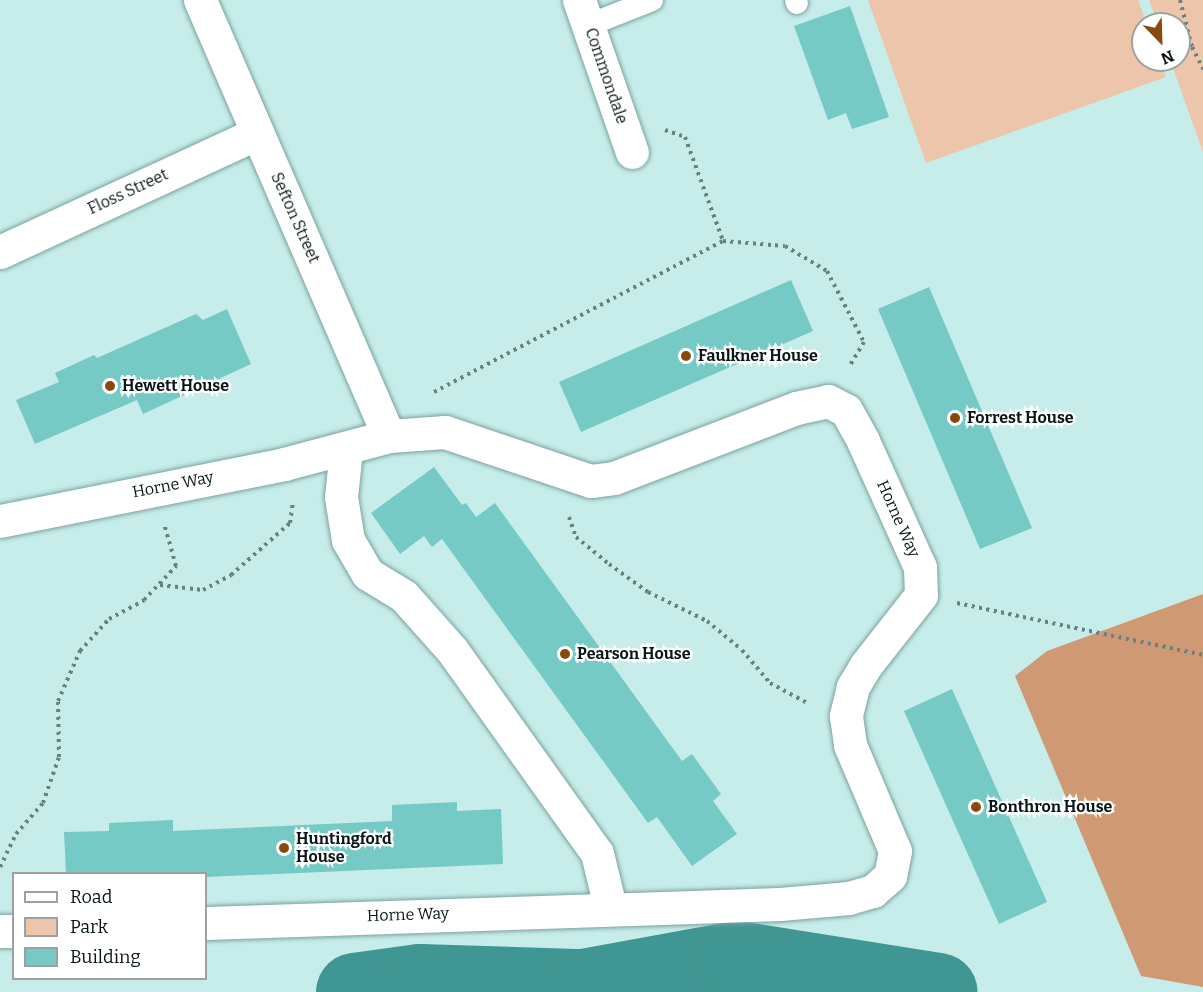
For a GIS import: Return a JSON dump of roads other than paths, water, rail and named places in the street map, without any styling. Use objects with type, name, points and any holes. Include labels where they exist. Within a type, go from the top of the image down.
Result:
[{"type":"street","name":"Sefton Street","points":[[200,0],[386,427]]},
{"type":"street","name":"Commondale","points":[[584,12],[632,152]]},
{"type":"street","name":"Floss Street","points":[[0,252],[257,133]]},
{"type":"street","name":"Horne Way","points":[[0,521],[284,464],[346,449],[386,427],[445,432],[591,481],[614,478],[796,408],[828,400],[846,410],[863,441],[920,567],[921,595],[866,664],[853,687],[846,716],[849,745],[895,850],[890,876],[873,891],[849,898],[780,903],[610,907],[207,923]]},
{"type":"street","points":[[346,449],[341,496],[348,540],[368,574],[404,596],[474,679],[597,853],[610,907]]},
{"type":"lane","points":[[584,12],[652,0]]},
{"type":"waterway","points":[[355,992],[420,983],[583,988],[737,960],[938,992]]},
{"type":"place","name":"Faulkner House","points":[[686,356]]},
{"type":"place","name":"Hewett House","points":[[110,386]]},
{"type":"place","name":"Forrest House","points":[[955,418]]},
{"type":"place","name":"Pearson House","points":[[565,654]]},
{"type":"place","name":"Bonthron House","points":[[976,807]]},
{"type":"place","name":"Huntingford House","points":[[284,848]]}]
